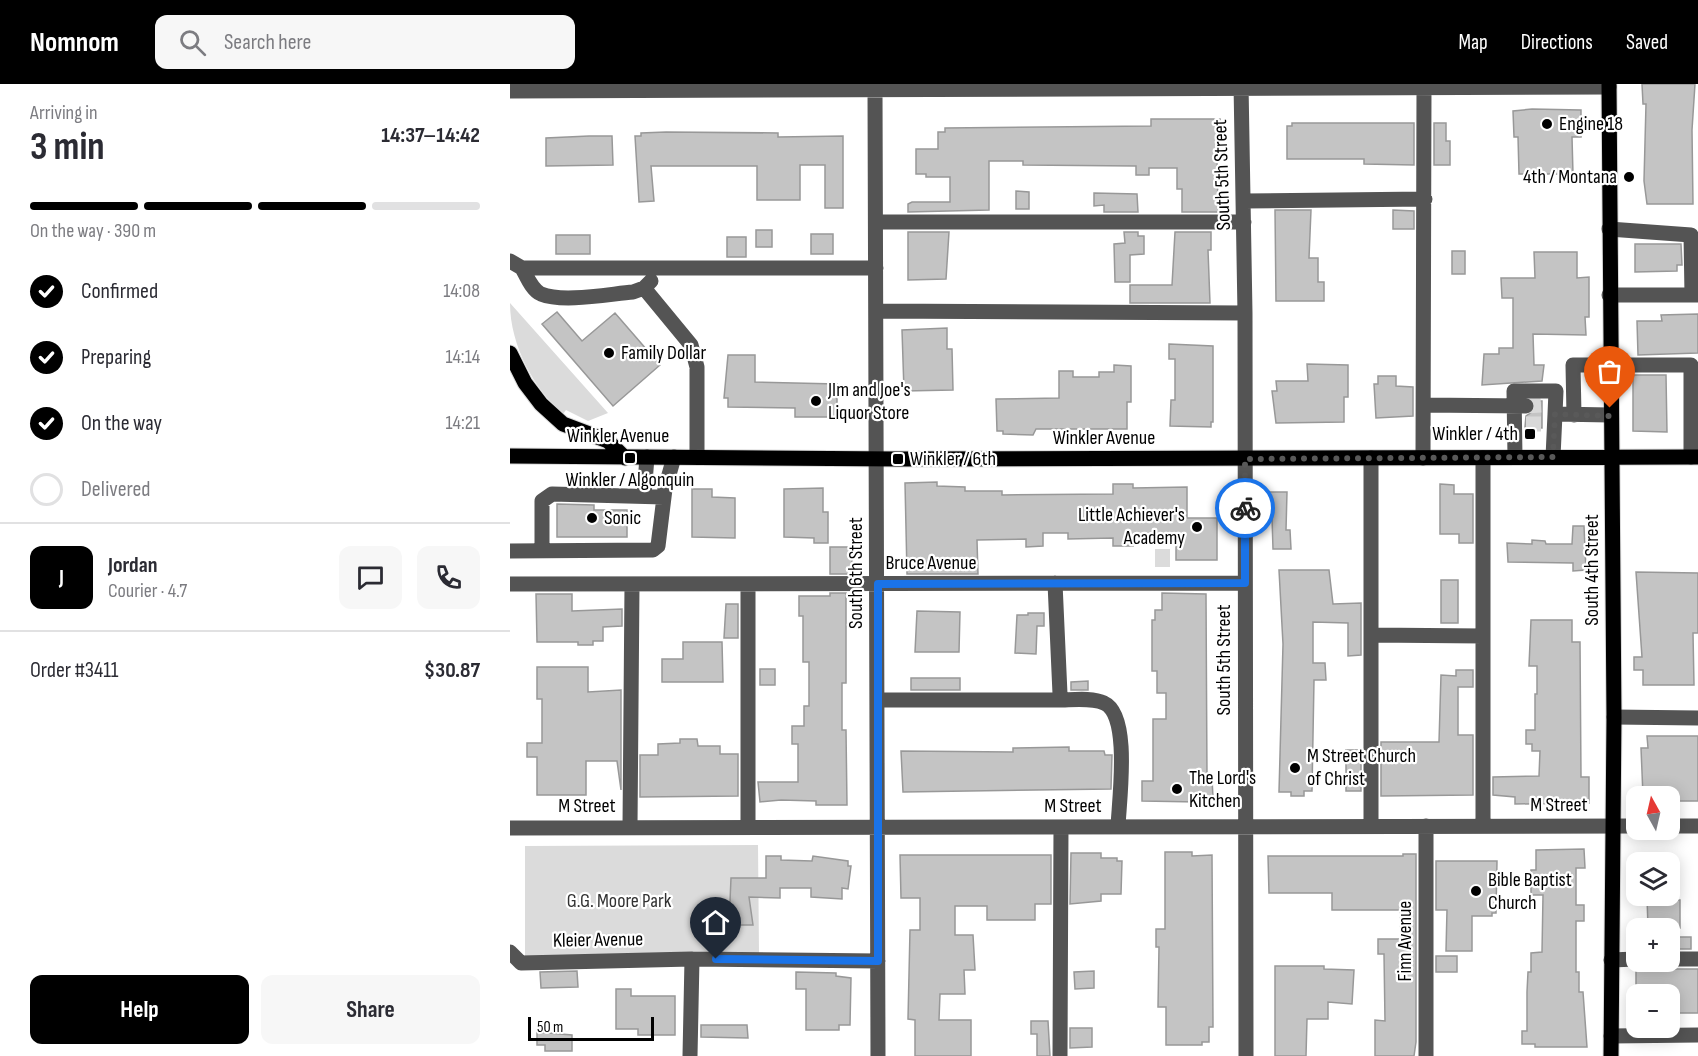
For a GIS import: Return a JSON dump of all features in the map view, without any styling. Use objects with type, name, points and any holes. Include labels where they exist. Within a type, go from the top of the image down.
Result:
[{"type":"main road","name":"South 4th Street","points":[[1609,85],[1609,365],[1614,717],[1611,1056]]},
{"type":"main road","points":[[510,353],[525,383],[548,411],[563,424],[608,441],[625,458]]},
{"type":"main road","name":"Winkler Avenue","points":[[510,456],[877,459],[1695,457]]},
{"type":"street","points":[[510,91],[1241,86],[1424,88],[1609,85]]},
{"type":"street","name":"South 5th Street","points":[[1241,86],[1245,313],[1246,1056]]},
{"type":"street","points":[[1423,458],[1424,88]]},
{"type":"street","name":"South 6th Street","points":[[875,90],[878,1056]]},
{"type":"street","points":[[1244,201],[1425,199]]},
{"type":"street","points":[[876,222],[1244,222]]},
{"type":"street","points":[[1609,229],[1691,235],[1695,295],[1609,295]]},
{"type":"street","points":[[516,264],[655,268],[876,268]]},
{"type":"street","points":[[516,264],[540,294],[557,297],[633,292],[644,288],[650,282],[655,268]]},
{"type":"street","points":[[644,288],[691,345],[697,367],[697,457]]},
{"type":"street","points":[[876,311],[1245,313]]},
{"type":"street","points":[[1574,415],[1573,365],[1691,365],[1695,457]]},
{"type":"street","points":[[1515,457],[1520,406],[1514,391],[1556,391],[1549,415],[1553,457]]},
{"type":"street","points":[[1424,405],[1520,406]]},
{"type":"street","points":[[1549,415],[1610,416]]},
{"type":"street","points":[[644,496],[647,457]]},
{"type":"street","points":[[510,551],[653,550],[658,546],[664,497],[674,457]]},
{"type":"street","points":[[1371,458],[1371,826]]},
{"type":"street","points":[[1483,458],[1483,826]]},
{"type":"street","points":[[542,551],[542,501],[545,496],[552,494],[664,497]]},
{"type":"street","points":[[1055,583],[1060,694],[1058,700]]},
{"type":"street","name":"Bruce Avenue","points":[[510,584],[1245,583]]},
{"type":"street","points":[[630,827],[632,585]]},
{"type":"street","points":[[748,585],[748,827]]},
{"type":"street","points":[[1371,635],[1483,636]]},
{"type":"street","points":[[877,700],[1058,700],[1106,703],[1115,712],[1120,725],[1118,826]]},
{"type":"street","points":[[1614,717],[1698,718]]},
{"type":"street","name":"Finn Avenue","points":[[1426,826],[1426,1056]]},
{"type":"street","name":"M Street","points":[[510,828],[1626,826]]},
{"type":"street","points":[[1680,826],[1698,826]]},
{"type":"street","points":[[1060,1056],[1061,827]]},
{"type":"street","name":"Kleier Avenue","points":[[510,952],[521,963],[692,959],[878,961]]},
{"type":"street","points":[[1680,959],[1698,958]]},
{"type":"street","points":[[690,1056],[692,959]]},
{"type":"street","points":[[1611,960],[1626,960]]},
{"type":"street","points":[[1611,1036],[1698,1035]]},
{"type":"green space","points":[[510,303],[608,413],[588,421],[566,410],[563,414],[543,393],[519,351],[511,319]]},
{"type":"green space","points":[[1155,549],[1170,549],[1170,567],[1155,567]]},
{"type":"green space","name":"G.G. Moore Park","points":[[758,845],[759,953],[525,958],[525,846]]},
{"type":"building","points":[[1642,84],[1695,84],[1692,130],[1693,204],[1647,204],[1644,181],[1646,104],[1643,104]]},
{"type":"building","points":[[1581,110],[1581,137],[1572,137],[1573,174],[1519,174],[1518,137],[1514,137],[1513,111]]},
{"type":"building","points":[[1151,119],[1220,119],[1220,148],[1217,154],[1218,212],[1182,212],[1182,189],[1177,189],[1177,168],[1149,168],[1149,175],[1136,175],[1136,166],[1023,165],[1023,161],[989,161],[989,210],[908,212],[908,204],[912,202],[950,202],[950,177],[926,177],[926,174],[916,174],[916,149],[938,149],[938,132],[945,132],[945,128],[1151,126]]},
{"type":"building","points":[[1292,123],[1414,123],[1414,165],[1364,164],[1364,159],[1287,159],[1287,126],[1292,126]]},
{"type":"building","points":[[1434,123],[1446,123],[1446,141],[1450,141],[1450,165],[1434,165]]},
{"type":"building","points":[[641,133],[778,133],[778,137],[843,136],[843,208],[825,208],[825,165],[800,165],[800,200],[757,200],[757,166],[651,166],[654,201],[639,202],[635,136],[641,136]]},
{"type":"building","points":[[612,136],[613,165],[546,166],[546,138]]},
{"type":"building","points":[[1016,191],[1029,192],[1029,209],[1016,209]]},
{"type":"building","points":[[1094,193],[1137,194],[1138,212],[1104,212],[1104,205],[1094,206]]},
{"type":"building","points":[[1275,210],[1311,210],[1309,258],[1318,258],[1318,282],[1324,282],[1324,301],[1276,301]]},
{"type":"building","points":[[1393,210],[1414,211],[1414,229],[1393,229]]},
{"type":"building","points":[[756,230],[772,230],[772,247],[756,247]]},
{"type":"building","points":[[908,232],[949,232],[946,279],[908,280]]},
{"type":"building","points":[[1124,232],[1138,232],[1138,236],[1144,236],[1144,254],[1130,255],[1130,282],[1115,282],[1114,244],[1125,243]]},
{"type":"building","points":[[1175,232],[1211,232],[1211,250],[1208,250],[1210,303],[1130,303],[1130,285],[1172,285]]},
{"type":"building","points":[[811,234],[833,234],[833,254],[811,254]]},
{"type":"building","points":[[556,235],[590,235],[590,254],[556,254]]},
{"type":"building","points":[[727,237],[746,237],[746,257],[727,257]]},
{"type":"building","points":[[1635,244],[1681,244],[1682,265],[1677,265],[1677,271],[1635,272]]},
{"type":"building","points":[[1452,251],[1465,251],[1465,274],[1452,274]]},
{"type":"building","points":[[1534,252],[1577,252],[1577,278],[1589,277],[1589,317],[1585,317],[1586,335],[1533,334],[1534,365],[1544,365],[1542,381],[1482,385],[1484,354],[1499,354],[1499,348],[1513,348],[1513,298],[1502,298],[1501,278],[1535,278]]},
{"type":"building","name":"Family Dollar","points":[[557,312],[582,341],[615,313],[660,365],[613,406],[542,324]]},
{"type":"building","points":[[1698,314],[1698,353],[1638,355],[1637,321],[1662,321],[1661,315]]},
{"type":"building","points":[[947,328],[947,349],[952,349],[953,390],[904,391],[902,330]]},
{"type":"building","points":[[1169,344],[1213,346],[1213,422],[1211,422],[1211,427],[1170,426],[1171,400],[1175,400],[1175,359],[1169,359]]},
{"type":"building","points":[[728,355],[755,355],[755,382],[837,384],[837,417],[795,417],[795,408],[728,407],[728,398],[724,398]]},
{"type":"building","points":[[1307,364],[1348,365],[1348,397],[1344,397],[1344,422],[1276,423],[1272,391],[1277,391],[1276,381],[1308,381]]},
{"type":"building","points":[[1114,365],[1131,366],[1131,402],[1127,402],[1127,429],[1036,429],[1033,435],[1003,434],[1003,431],[997,431],[996,399],[1059,398],[1059,371],[1073,371],[1073,377],[1099,377],[1099,372],[1114,372]]},
{"type":"building","points":[[1633,375],[1666,375],[1667,432],[1633,431]]},
{"type":"building","points":[[1378,376],[1396,376],[1396,386],[1413,387],[1413,416],[1376,418],[1374,384],[1378,384]]},
{"type":"building","points":[[1534,401],[1542,401],[1542,428],[1525,427],[1526,416],[1535,410]]},
{"type":"building","points":[[937,482],[937,486],[965,487],[965,491],[1002,491],[1002,495],[1113,494],[1113,484],[1133,484],[1133,488],[1187,487],[1187,518],[1217,518],[1217,560],[1176,560],[1176,536],[1133,536],[1133,546],[1113,546],[1113,538],[1068,539],[1068,533],[1043,533],[1043,546],[1026,547],[1026,539],[977,540],[978,574],[907,574],[905,483]]},
{"type":"building","points":[[1440,484],[1454,485],[1454,494],[1473,494],[1473,543],[1459,543],[1459,534],[1440,534]]},
{"type":"building","points":[[823,488],[823,512],[828,512],[828,543],[814,543],[814,538],[784,537],[784,489]]},
{"type":"building","points":[[692,489],[712,489],[712,497],[735,498],[735,538],[692,537]]},
{"type":"building","points":[[1269,492],[1287,492],[1286,530],[1290,530],[1291,549],[1273,549],[1272,518],[1269,518]]},
{"type":"building","name":"Sonic","points":[[557,504],[594,505],[594,510],[627,510],[627,537],[557,537]]},
{"type":"building","points":[[1573,526],[1584,526],[1586,570],[1573,571],[1573,563],[1508,562],[1507,543],[1532,544],[1532,540],[1545,541],[1546,544],[1572,544]]},
{"type":"building","points":[[830,547],[849,547],[849,551],[852,551],[852,574],[830,574]]},
{"type":"building","points":[[1279,570],[1329,570],[1333,604],[1361,603],[1361,655],[1348,656],[1348,623],[1313,622],[1313,663],[1325,663],[1326,680],[1314,680],[1312,791],[1304,791],[1304,796],[1291,796],[1291,792],[1279,792],[1283,644]]},
{"type":"building","points":[[1636,572],[1698,573],[1698,633],[1693,633],[1694,685],[1643,685],[1643,670],[1634,670],[1634,657],[1642,657]]},
{"type":"building","points":[[1441,580],[1458,580],[1458,623],[1441,623]]},
{"type":"building","points":[[830,593],[846,593],[846,683],[842,683],[842,730],[846,730],[847,805],[816,805],[816,801],[760,802],[758,782],[798,782],[798,744],[792,744],[792,726],[804,726],[804,706],[809,706],[809,662],[803,662],[803,616],[799,616],[799,596],[830,596]]},
{"type":"building","points":[[1162,593],[1206,594],[1207,779],[1212,779],[1213,797],[1198,797],[1198,802],[1142,801],[1142,781],[1153,781],[1153,719],[1166,719],[1166,693],[1157,693],[1157,671],[1152,671],[1152,620],[1155,620],[1155,610],[1162,610]]},
{"type":"building","points":[[536,594],[572,594],[572,611],[622,609],[622,626],[603,627],[603,641],[593,641],[593,645],[578,645],[578,642],[537,642]]},
{"type":"building","points":[[726,604],[738,604],[738,638],[724,638]]},
{"type":"building","points":[[917,611],[960,612],[959,652],[915,652]]},
{"type":"building","points":[[1028,613],[1044,613],[1044,626],[1037,626],[1036,654],[1015,653],[1017,615],[1028,615]]},
{"type":"building","points":[[1531,620],[1572,620],[1572,642],[1580,642],[1581,777],[1589,777],[1589,803],[1515,804],[1515,797],[1493,795],[1493,777],[1539,776],[1540,751],[1532,751],[1532,744],[1526,744],[1526,730],[1535,730],[1535,694],[1537,694],[1537,666],[1529,666]]},
{"type":"building","points":[[683,642],[722,642],[723,682],[662,682],[662,659],[683,659]]},
{"type":"building","points":[[537,667],[588,667],[588,692],[621,690],[621,790],[617,761],[586,761],[586,795],[537,795],[537,757],[527,757],[527,743],[542,743],[542,699],[537,699]]},
{"type":"building","points":[[760,669],[775,669],[775,685],[760,685]]},
{"type":"building","points":[[1456,670],[1473,670],[1473,687],[1458,687],[1458,735],[1473,735],[1473,795],[1381,796],[1381,742],[1439,742],[1441,675],[1456,676]]},
{"type":"building","points":[[911,678],[960,678],[960,690],[911,690]]},
{"type":"building","points":[[1088,681],[1088,690],[1071,690],[1071,682]]},
{"type":"building","points":[[1647,736],[1698,736],[1698,801],[1680,801],[1680,786],[1643,786],[1641,748],[1648,748]]},
{"type":"building","points":[[680,739],[697,739],[698,746],[720,746],[720,754],[738,754],[738,796],[640,797],[640,755],[658,755],[658,744],[680,743]]},
{"type":"building","points":[[1069,747],[1069,751],[1104,751],[1105,755],[1112,755],[1111,789],[903,792],[901,751],[1013,752],[1013,748]]},
{"type":"building","points":[[1346,750],[1361,750],[1361,791],[1346,791]]},
{"type":"building","points":[[1584,849],[1585,868],[1576,868],[1576,905],[1584,905],[1584,921],[1576,921],[1576,972],[1579,972],[1579,992],[1583,992],[1587,1047],[1535,1047],[1535,1044],[1522,1044],[1522,1031],[1527,1031],[1528,972],[1531,972],[1531,953],[1542,952],[1543,895],[1531,895],[1531,870],[1536,870],[1536,850]]},
{"type":"building","points":[[1165,852],[1192,852],[1192,856],[1212,855],[1213,1027],[1209,1027],[1209,1042],[1202,1042],[1202,1045],[1166,1045],[1166,1007],[1158,1007],[1159,947],[1156,947],[1156,929],[1165,929]]},
{"type":"building","points":[[1071,853],[1101,853],[1101,858],[1117,858],[1117,861],[1122,861],[1121,894],[1101,894],[1101,901],[1070,904]]},
{"type":"building","points":[[1403,854],[1416,854],[1416,1042],[1414,1056],[1375,1056],[1375,1020],[1385,1021],[1384,954],[1378,954],[1378,939],[1401,939],[1400,910],[1332,910],[1332,893],[1269,893],[1268,856],[1403,856]]},
{"type":"building","points":[[900,855],[1051,855],[1051,904],[1035,904],[1035,920],[987,920],[987,906],[955,906],[955,935],[973,935],[975,970],[964,970],[965,994],[940,994],[939,1020],[971,1020],[971,1056],[915,1056],[915,1020],[908,1019],[910,930],[920,930],[920,898],[901,898]]},
{"type":"building","points":[[766,856],[781,856],[781,860],[812,861],[813,856],[848,861],[848,866],[851,866],[848,889],[842,888],[842,899],[811,897],[811,888],[780,888],[780,898],[749,897],[753,925],[729,925],[731,878],[766,878]]},
{"type":"building","points":[[1436,861],[1497,861],[1496,913],[1492,913],[1492,916],[1472,916],[1472,951],[1446,951],[1447,910],[1436,910]]},
{"type":"building","points":[[1647,906],[1680,906],[1680,918],[1648,918]]},
{"type":"building","points":[[1680,937],[1691,937],[1691,949],[1680,949]]},
{"type":"building","points":[[1436,956],[1457,956],[1457,972],[1436,972]]},
{"type":"building","points":[[1275,966],[1324,966],[1324,969],[1354,970],[1352,1004],[1328,1002],[1328,1019],[1307,1019],[1306,1056],[1275,1056]]},
{"type":"building","points":[[1680,969],[1698,969],[1698,1013],[1680,1013],[1680,984],[1636,984],[1636,972],[1680,972]]},
{"type":"building","points":[[577,971],[578,987],[541,988],[540,972]]},
{"type":"building","points":[[1094,971],[1094,988],[1075,989],[1074,972]]},
{"type":"building","points":[[796,972],[836,973],[836,976],[851,978],[850,1025],[839,1025],[839,1030],[806,1030],[806,989],[796,989]]},
{"type":"building","points":[[616,989],[631,989],[631,996],[675,996],[675,1035],[638,1035],[638,1029],[616,1029]]},
{"type":"building","points":[[1031,1021],[1048,1021],[1050,1056],[1037,1056],[1037,1034],[1031,1034]]},
{"type":"building","points":[[701,1025],[747,1025],[748,1038],[701,1037]]},
{"type":"building","points":[[1070,1028],[1092,1028],[1092,1047],[1070,1048]]},
{"type":"building","points":[[537,1032],[572,1035],[572,1051],[545,1051],[545,1045],[537,1045]]},
{"type":"tunnel","points":[[1526,406],[1542,405]]},
{"type":"tunnel","points":[[1526,424],[1542,424]]},
{"type":"way so far","points":[[1245,508],[1245,459],[1553,457],[1555,414],[1610,416],[1610,408]]},
{"type":"place","name":"Engine 18","points":[[1547,124]]},
{"type":"place","name":"4th / Montana","points":[[1629,177]]},
{"type":"place","name":"Family Dollar","points":[[609,353]]},
{"type":"place","name":"JIm and Joe's Liquor Store","points":[[816,401]]},
{"type":"place","name":"Winkler / 4th","points":[[1530,434]]},
{"type":"place","name":"Winkler / Algonquin","points":[[630,458]]},
{"type":"place","name":"Winkler / 6th","points":[[898,459]]},
{"type":"place","name":"Sonic","points":[[592,518]]},
{"type":"place","name":"Little Achiever's Academy","points":[[1197,527]]},
{"type":"place","name":"M Street Church of Christ","points":[[1295,768]]},
{"type":"place","name":"The Lord's Kitchen","points":[[1177,789]]},
{"type":"place","name":"Bible Baptist Church","points":[[1476,891]]},
{"type":"route","points":[[716,959],[878,961],[878,584],[1245,583],[1245,508]]}]
